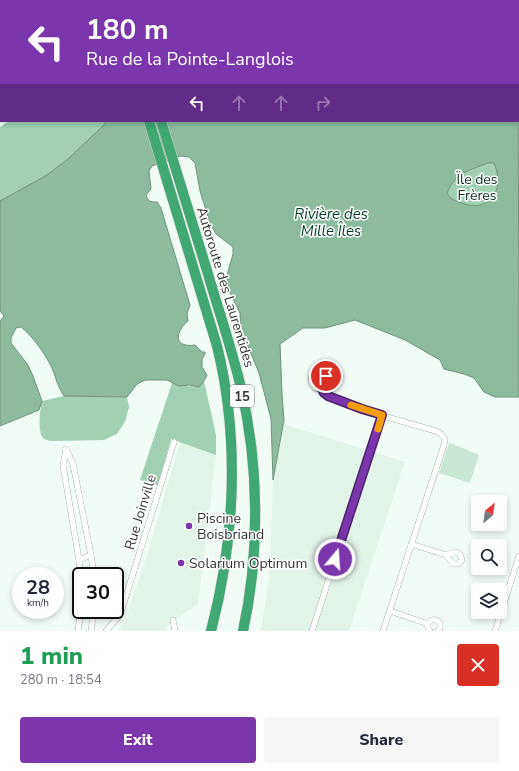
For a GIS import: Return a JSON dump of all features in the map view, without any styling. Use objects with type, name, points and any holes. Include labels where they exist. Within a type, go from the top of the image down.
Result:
[{"type":"highway","name":"Autoroute des Laurentides","points":[[149,122],[217,346],[228,414],[231,467],[229,531],[221,587],[211,631]]},
{"type":"highway","name":"Autoroute des Laurentides","points":[[161,122],[236,368],[247,421],[254,488],[254,526],[252,576],[243,631]]},
{"type":"street","points":[[322,389],[325,394],[332,399],[436,431],[445,439],[383,631]]},
{"type":"street","points":[[312,631],[382,415]]},
{"type":"street","name":"Rue Joinville","points":[[106,631],[119,616],[122,609],[174,442]]},
{"type":"street","points":[[79,567],[63,465],[66,449],[73,464],[93,567]]},
{"type":"street","points":[[411,544],[446,555]]},
{"type":"street","points":[[79,560],[91,555]]},
{"type":"street","points":[[495,631],[519,556]]},
{"type":"street","points":[[390,611],[428,624]]},
{"type":"street","points":[[78,631],[80,619]]},
{"type":"street","points":[[91,631],[93,619]]},
{"type":"street","points":[[430,631],[428,624],[432,619],[438,620],[440,626],[438,631]]},
{"type":"street","points":[[173,620],[175,631]]},
{"type":"shaded area","points":[[284,424],[405,462],[349,631],[261,631],[270,571],[273,480]]},
{"type":"shaded area","points":[[180,442],[216,455],[198,604],[166,627],[166,631],[117,631],[128,617],[130,605],[146,559]]},
{"type":"shaded area","points":[[449,443],[479,455],[470,483],[439,473]]},
{"type":"green space","points":[[8,122],[105,122],[105,124],[68,159],[47,175],[0,201],[0,127]]},
{"type":"green space","name":"Ïle des Frères","points":[[488,163],[494,163],[497,173],[498,182],[496,191],[492,198],[479,205],[470,205],[455,201],[450,197],[447,193],[454,181],[459,176],[469,170]]},
{"type":"green space","points":[[204,381],[216,435],[216,455],[171,439],[158,485],[140,480],[172,383],[199,387]]},
{"type":"green space","points":[[64,396],[127,397],[129,407],[125,422],[117,434],[104,440],[50,441],[44,439],[40,432],[42,401]]},
{"type":"water","name":"Rivière des Mille Îles","points":[[105,122],[518,122],[519,397],[495,397],[484,392],[474,378],[444,369],[440,360],[405,340],[355,320],[325,328],[303,328],[280,344],[284,420],[273,480],[271,419],[259,373],[245,339],[241,340],[238,332],[241,331],[240,313],[227,286],[227,275],[233,254],[233,247],[216,234],[210,223],[200,191],[195,163],[189,157],[181,156],[152,166],[149,171],[151,189],[146,195],[149,200],[157,202],[161,208],[190,305],[187,314],[188,321],[181,330],[178,338],[183,344],[195,345],[202,352],[205,352],[202,359],[202,367],[207,375],[204,381],[199,387],[190,385],[179,386],[167,380],[145,380],[137,384],[127,397],[64,396],[58,385],[52,367],[40,348],[26,331],[21,327],[16,328],[11,338],[11,343],[28,365],[42,401],[39,410],[0,426],[0,321],[4,316],[0,311],[0,201],[47,175],[68,159],[105,124]],"holes":[[[488,163],[494,163],[498,182],[496,191],[492,198],[479,205],[470,205],[459,202],[451,198],[447,193],[454,181],[469,170]]]},
{"type":"slow traffic","points":[[351,405],[382,415],[378,429]]},
{"type":"place","name":"Piscine Boisbriand","points":[[189,526]]},
{"type":"place","name":"Solarium Optimum","points":[[181,563]]},
{"type":"route","points":[[326,376],[328,380],[327,384],[322,389],[324,393],[332,399],[382,415],[335,559]]}]
